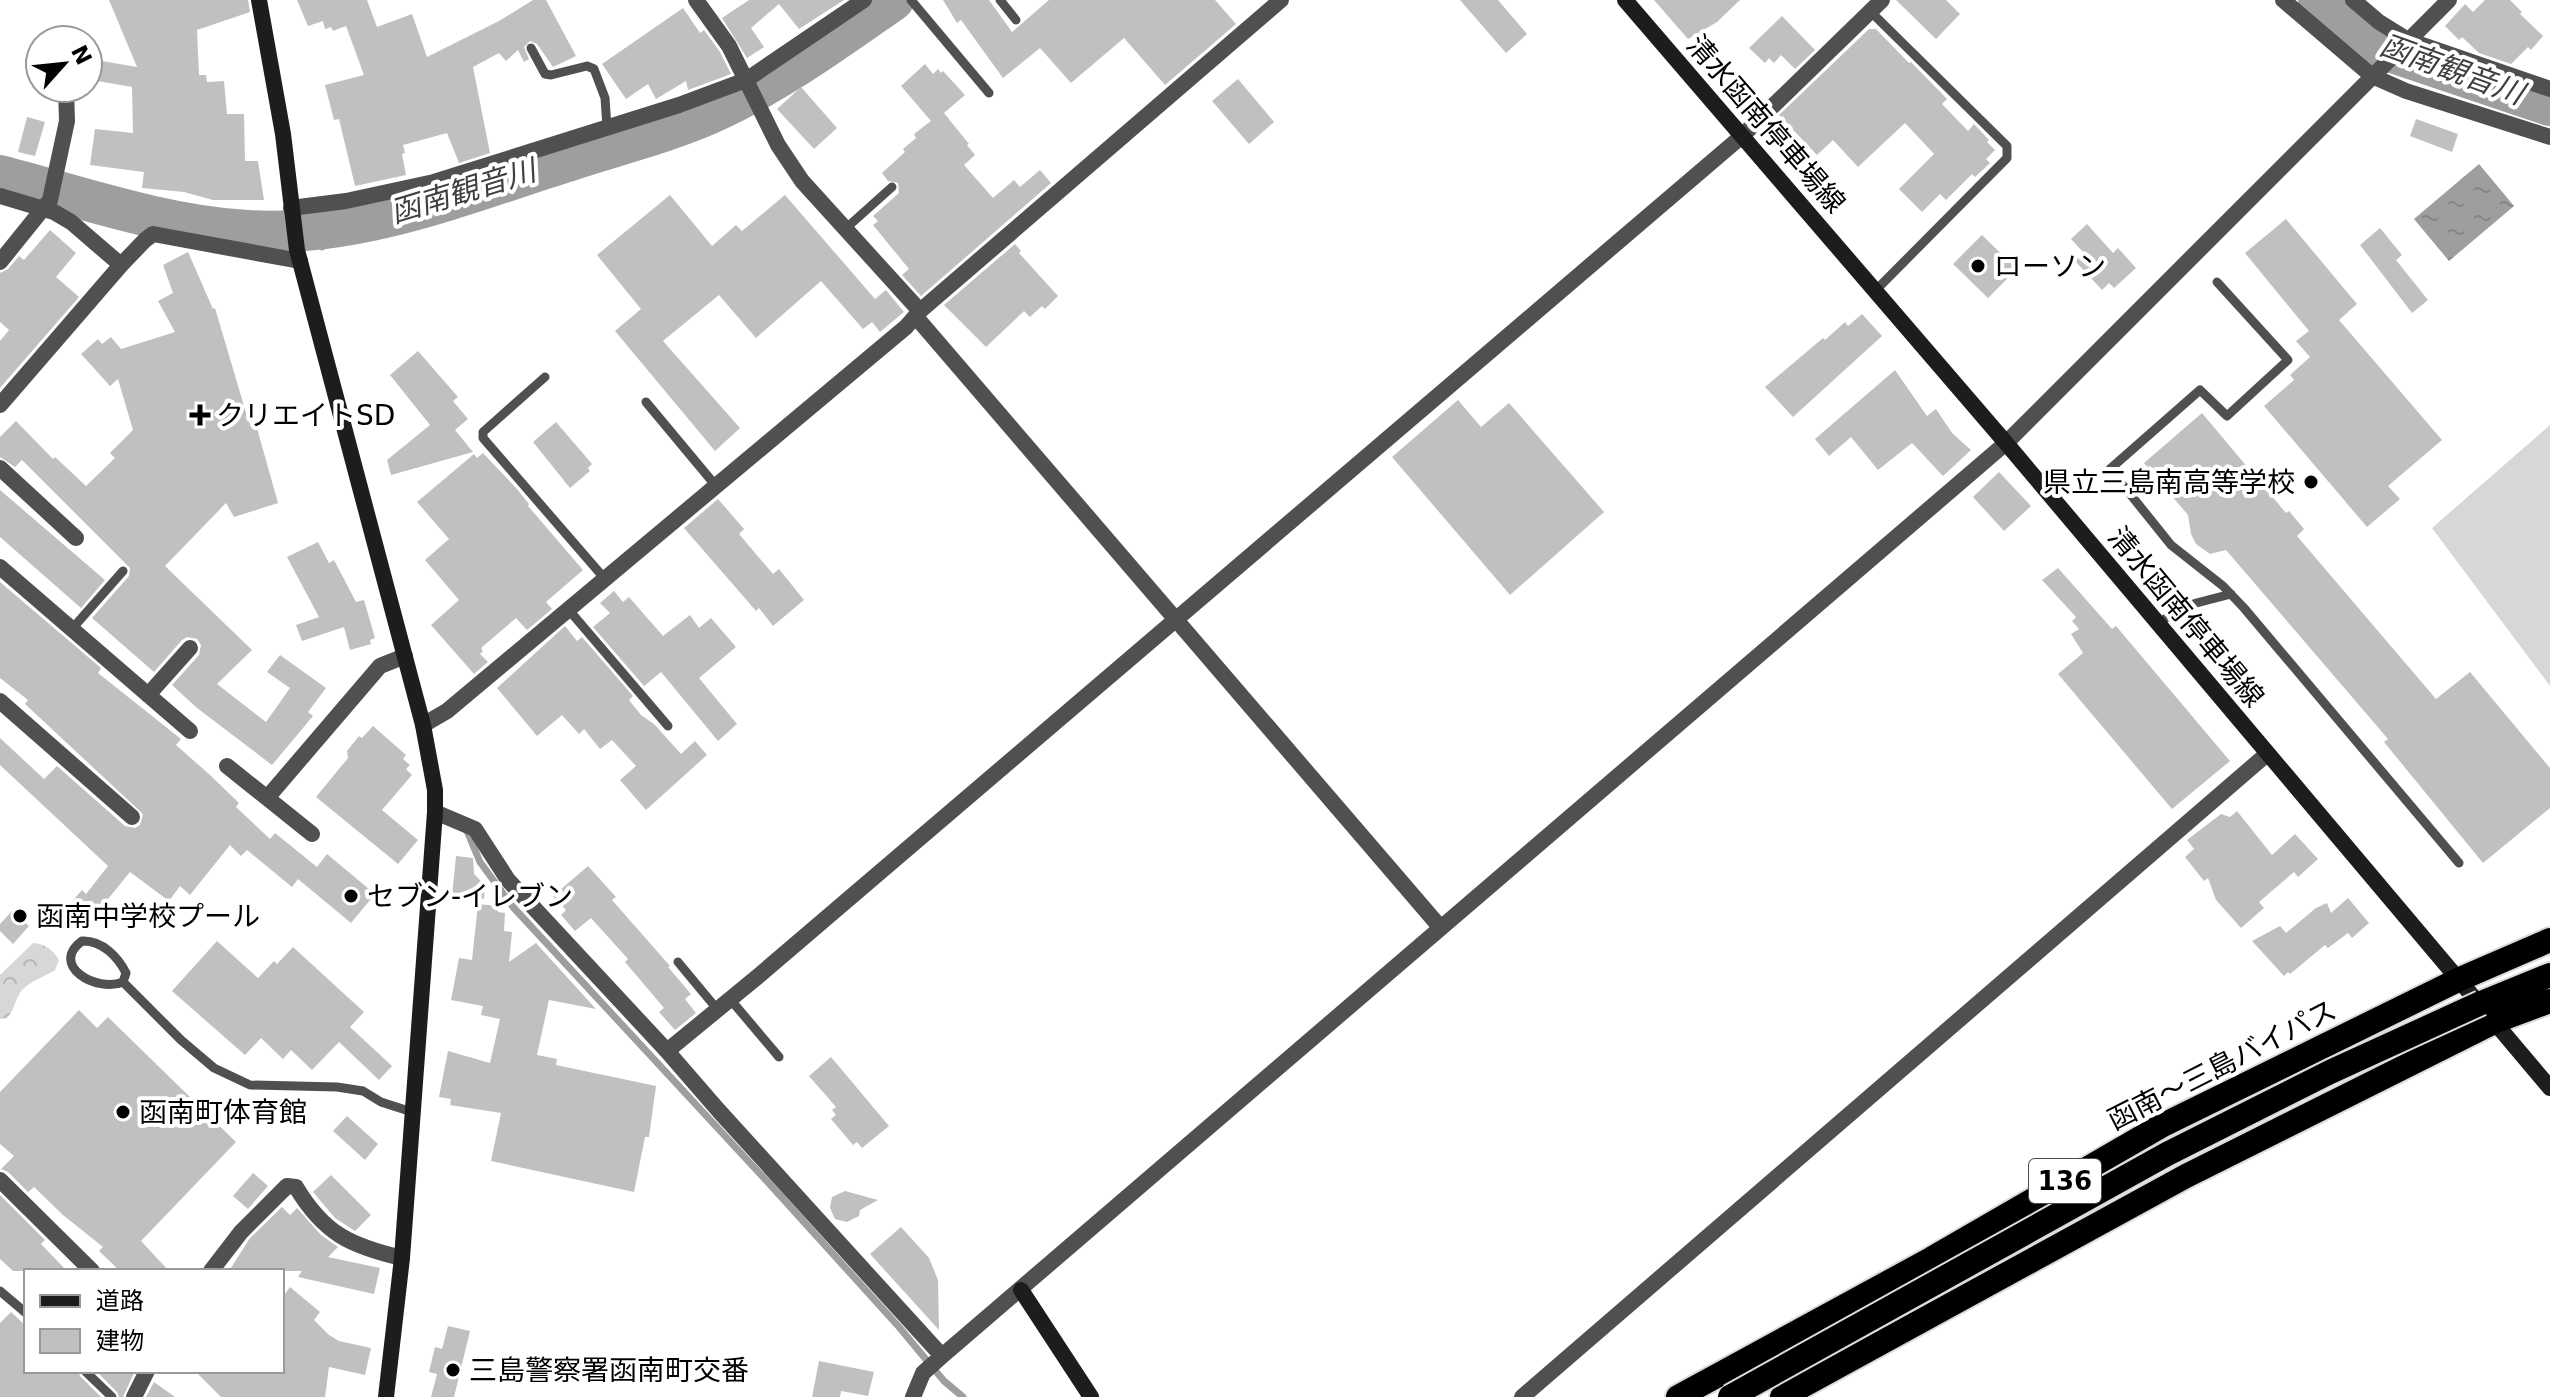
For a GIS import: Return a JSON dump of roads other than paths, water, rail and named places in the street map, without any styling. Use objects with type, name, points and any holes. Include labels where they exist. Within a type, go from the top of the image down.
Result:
[{"type":"highway","name":"函南～三島バイパス","points":[[1678,1397],[1931,1259],[2161,1126],[2460,979],[2550,940]]},
{"type":"highway","points":[[1730,1397],[2167,1154],[2330,1072],[2550,975]]},
{"type":"highway","points":[[2496,1021],[2550,1001]]},
{"type":"highway","name":"136","points":[[1782,1397],[2186,1176],[2496,1021]]},
{"type":"street","points":[[259,0],[283,134],[298,255],[423,725],[435,790],[429,925],[402,1258],[386,1397]]},
{"type":"street","points":[[696,0],[729,46],[778,145],[802,181],[1440,927]]},
{"type":"street","points":[[291,210],[434,182],[746,80],[864,0]]},
{"type":"street","points":[[423,725],[447,711],[716,486],[1281,0]]},
{"type":"street","name":"清水函南停車場線","points":[[1625,0],[2006,443],[2550,1088]]},
{"type":"street","points":[[2283,0],[2372,76],[2406,91],[2550,137]]},
{"type":"street","points":[[2353,0],[2379,22],[2408,40],[2550,89]]},
{"type":"street","points":[[913,1397],[923,1373],[941,1357],[2006,443],[2408,40],[2442,2]]},
{"type":"street","points":[[667,1051],[1742,136],[1877,6]]},
{"type":"street","points":[[0,262],[48,204],[67,121],[66,104]]},
{"type":"street","points":[[0,196],[48,204],[121,265]]},
{"type":"street","points":[[0,405],[121,265],[153,234],[298,255]]},
{"type":"street","points":[[0,468],[76,538]]},
{"type":"street","points":[[0,567],[190,731]]},
{"type":"street","points":[[148,695],[190,648]]},
{"type":"street","points":[[267,798],[380,666],[405,656]]},
{"type":"street","points":[[0,701],[132,817]]},
{"type":"street","points":[[1522,1397],[2267,754]]},
{"type":"street","points":[[227,766],[312,834]]},
{"type":"street","points":[[435,812],[475,829],[508,880],[667,1051],[941,1357]]},
{"type":"street","points":[[0,1180],[90,1269]]},
{"type":"street","points":[[213,1269],[241,1232],[287,1186],[296,1187],[308,1207],[342,1238],[363,1249],[402,1258]]},
{"type":"street","points":[[1021,1290],[1091,1397]]},
{"type":"street","points":[[134,1397],[146,1373]]},
{"type":"lane","points":[[1000,0],[1016,20]]},
{"type":"lane","points":[[911,1],[989,93]]},
{"type":"lane","points":[[1875,291],[2007,158],[2009,151],[1877,6]]},
{"type":"lane","points":[[531,48],[545,74],[587,66],[594,69],[605,98],[607,127]]},
{"type":"lane","points":[[844,230],[892,187]]},
{"type":"lane","points":[[2217,282],[2288,360],[2227,416],[2200,390],[2110,469],[2171,545],[2231,594],[2459,863]]},
{"type":"lane","points":[[545,377],[483,432],[483,438],[605,579]]},
{"type":"lane","points":[[646,402],[716,486]]},
{"type":"lane","points":[[71,630],[123,571]]},
{"type":"lane","points":[[2158,624],[2181,607],[2231,594]]},
{"type":"lane","points":[[568,609],[668,726]]},
{"type":"lane","points":[[91,940],[100,944],[122,965],[126,973],[123,982],[103,985],[83,978],[71,962],[70,953],[82,941],[91,940]]},
{"type":"lane","points":[[678,962],[779,1057]]},
{"type":"lane","points":[[123,982],[214,1068],[250,1085],[337,1087],[363,1091],[381,1102],[412,1112]]},
{"type":"lane","points":[[0,1291],[24,1311]]},
{"type":"lane","points":[[87,1373],[112,1397]]},
{"type":"water","points":[[2479,164],[2514,206],[2449,261],[2414,219]]},
{"type":"waterway","name":"函南観音川","points":[[0,176],[122,210],[216,228],[288,231],[369,221],[448,200],[700,117],[742,98],[787,72],[893,0]]},
{"type":"waterway","name":"函南観音川","points":[[2319,0],[2378,47],[2550,105]]},
{"type":"waterway","points":[[317,229],[322,247]]},
{"type":"waterway","points":[[467,831],[480,862],[513,907],[775,1190],[944,1381],[963,1397]]},
{"type":"place","name":"ローソン","points":[[1978,266]]},
{"type":"place","name":"クリエイトSD","points":[[200,415]]},
{"type":"place","name":"県立三島南高等学校","points":[[2311,482]]},
{"type":"place","name":"セブン-イレブン","points":[[351,896]]},
{"type":"place","name":"函南中学校プール","points":[[20,916]]},
{"type":"place","name":"函南町体育館","points":[[123,1112]]},
{"type":"place","name":"三島警察署函南町交番","points":[[453,1370]]}]
